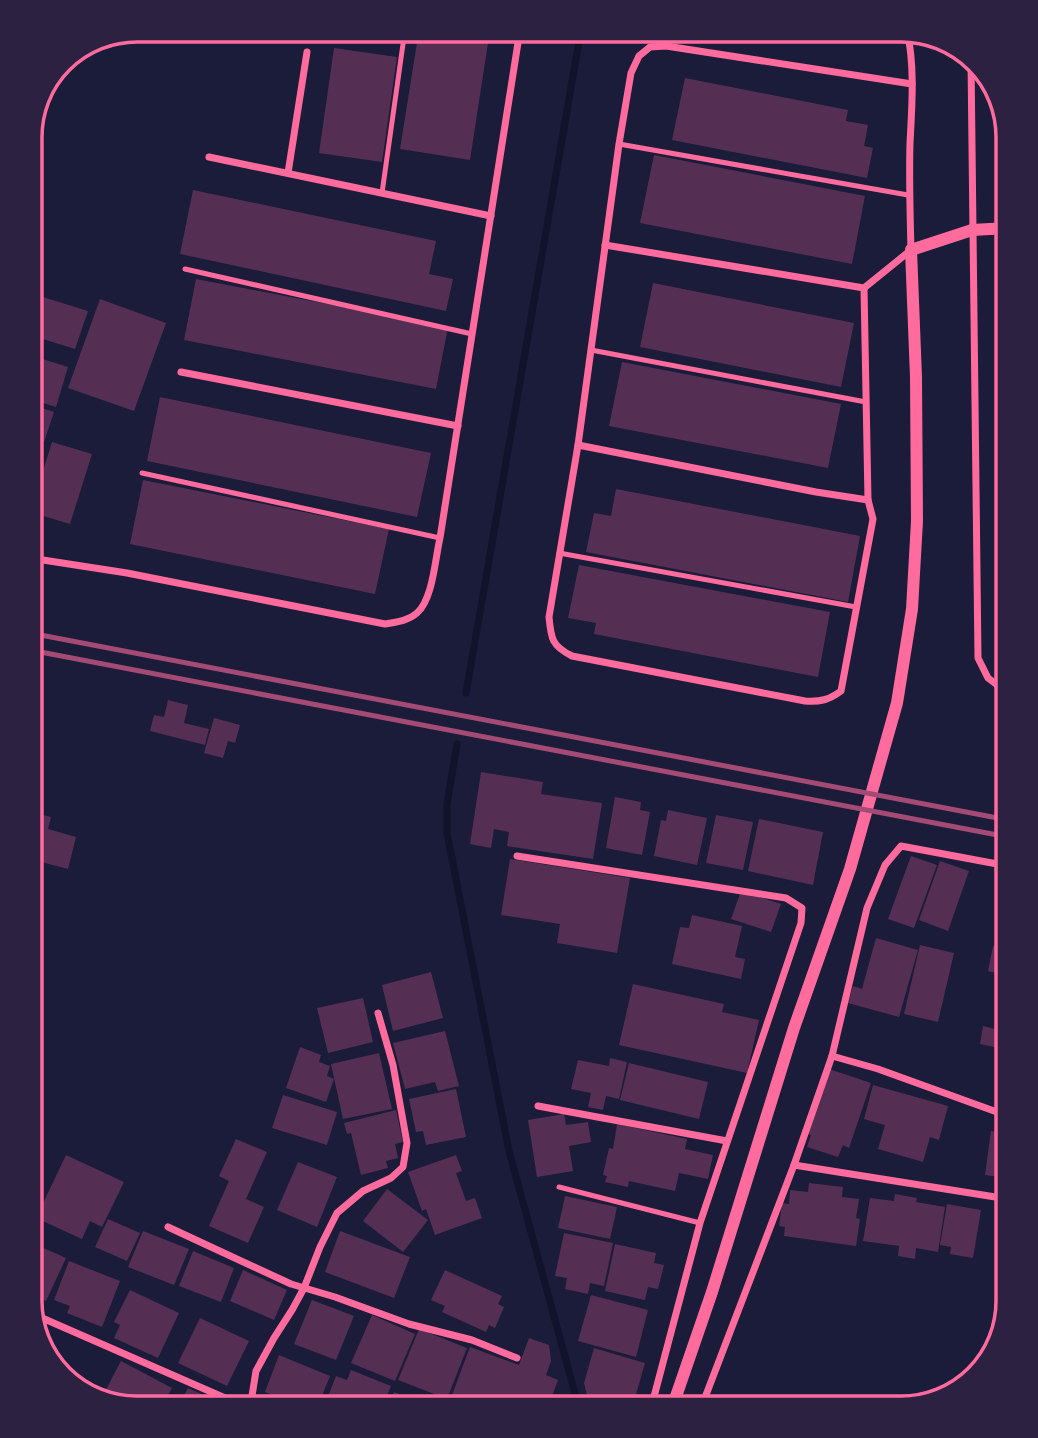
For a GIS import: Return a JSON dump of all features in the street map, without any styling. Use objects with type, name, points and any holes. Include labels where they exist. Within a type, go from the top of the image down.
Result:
[{"type":"street","points":[[42,560],[127,573],[385,624],[405,621],[418,613],[428,599],[440,538],[518,42]]},
{"type":"street","points":[[676,1396],[712,1292],[794,1028],[850,869],[897,703],[912,609],[917,521],[916,377],[908,195],[912,85],[910,43]]},
{"type":"street","points":[[864,288],[868,500],[873,519],[841,691],[831,699],[820,702],[805,701],[572,656],[559,649],[551,638],[549,617],[578,445],[619,144],[631,73],[639,56],[650,47],[666,46],[912,85]]},
{"type":"street","points":[[288,173],[307,52]]},
{"type":"street","points":[[971,73],[978,658],[988,678],[996,684]]},
{"type":"street","points":[[209,157],[491,216]]},
{"type":"street","points":[[605,245],[864,288],[911,250],[972,230],[996,229]]},
{"type":"street","points":[[181,372],[458,426]]},
{"type":"street","points":[[578,445],[868,500]]},
{"type":"street","points":[[707,1396],[832,1056],[866,908],[886,865],[901,846],[996,864]]},
{"type":"street","points":[[517,856],[786,898],[802,908],[802,923],[700,1223],[654,1396]]},
{"type":"street","points":[[251,1396],[256,1371],[304,1288],[337,1213],[363,1191],[391,1178],[403,1167],[407,1143],[393,1065],[378,1013]]},
{"type":"street","points":[[832,1056],[878,1069],[996,1112]]},
{"type":"street","points":[[538,1106],[727,1141]]},
{"type":"street","points":[[794,1165],[996,1197]]},
{"type":"street","points":[[168,1227],[291,1284],[409,1324],[472,1340],[517,1359]]},
{"type":"street","points":[[44,1319],[221,1396]]},
{"type":"lane","points":[[382,193],[403,42]]},
{"type":"lane","points":[[619,144],[908,195]]},
{"type":"lane","points":[[185,269],[472,334]]},
{"type":"lane","points":[[591,350],[866,402]]},
{"type":"lane","points":[[142,473],[440,538]]},
{"type":"lane","points":[[559,552],[856,607]]},
{"type":"lane","points":[[559,1187],[700,1223]]},
{"type":"building","points":[[417,42],[488,42],[470,160],[400,149]]},
{"type":"building","points":[[334,48],[397,57],[382,162],[319,153]]},
{"type":"building","points":[[685,78],[848,110],[846,121],[868,125],[864,146],[873,148],[867,178],[672,140]]},
{"type":"building","points":[[654,155],[865,196],[852,264],[640,223]]},
{"type":"building","points":[[193,190],[436,241],[429,274],[453,279],[446,311],[180,254]]},
{"type":"building","points":[[196,279],[448,327],[436,389],[184,340]]},
{"type":"building","points":[[653,283],[854,323],[841,387],[640,347]]},
{"type":"building","points":[[42,297],[88,311],[75,349],[42,339]]},
{"type":"building","points":[[100,299],[166,323],[134,411],[68,388]]},
{"type":"building","points":[[42,359],[68,367],[56,407],[42,403]]},
{"type":"building","points":[[622,362],[841,404],[828,468],[609,426]]},
{"type":"building","points":[[160,397],[431,453],[417,517],[147,461]]},
{"type":"building","points":[[42,408],[54,412],[42,441]]},
{"type":"building","points":[[52,442],[92,454],[70,524],[42,516],[42,474]]},
{"type":"building","points":[[143,480],[389,529],[375,594],[130,544]]},
{"type":"building","points":[[616,489],[860,536],[848,602],[586,552],[594,513],[611,516]]},
{"type":"building","points":[[579,565],[830,612],[818,677],[594,634],[596,623],[568,618]]},
{"type":"building","points":[[168,700],[188,705],[184,723],[209,729],[205,745],[150,731],[154,715],[164,717]]},
{"type":"building","points":[[214,718],[240,725],[235,743],[228,741],[223,758],[204,753]]},
{"type":"building","points":[[481,772],[543,782],[541,794],[602,803],[593,859],[507,846],[509,832],[494,829],[491,848],[470,844]]},
{"type":"building","points":[[615,797],[641,802],[640,810],[650,812],[642,855],[606,848]]},
{"type":"building","points":[[668,810],[707,818],[697,865],[654,856],[661,820],[666,821]]},
{"type":"building","points":[[42,815],[51,817],[48,829],[76,837],[68,869],[42,862]]},
{"type":"building","points":[[716,815],[753,822],[743,870],[706,863]]},
{"type":"building","points":[[759,819],[823,832],[813,885],[748,871]]},
{"type":"building","points":[[911,856],[937,865],[914,928],[888,919]]},
{"type":"building","points":[[510,859],[630,878],[617,953],[557,943],[560,924],[501,915]]},
{"type":"building","points":[[940,861],[969,871],[948,931],[919,920]]},
{"type":"building","points":[[741,891],[781,904],[771,932],[731,919]]},
{"type":"building","points":[[692,915],[742,926],[735,957],[745,959],[741,979],[672,964],[680,927],[689,928]]},
{"type":"building","points":[[876,938],[918,950],[899,1017],[848,1003],[853,986],[862,989]]},
{"type":"building","points":[[920,945],[954,953],[938,1022],[904,1014]]},
{"type":"building","points":[[993,946],[996,947],[996,973],[988,971]]},
{"type":"building","points":[[431,972],[443,1018],[393,1031],[382,985]]},
{"type":"building","points":[[633,984],[724,1004],[722,1012],[759,1020],[747,1073],[619,1045]]},
{"type":"building","points":[[363,998],[373,1042],[328,1053],[317,1008]]},
{"type":"building","points":[[996,1024],[996,1047],[980,1044],[983,1026],[995,1029]]},
{"type":"building","points":[[445,1031],[459,1086],[438,1091],[435,1082],[405,1089],[393,1043]]},
{"type":"building","points":[[300,1047],[321,1055],[319,1062],[330,1066],[327,1076],[334,1079],[326,1102],[286,1088]]},
{"type":"building","points":[[379,1053],[392,1109],[343,1119],[331,1064]]},
{"type":"building","points":[[610,1058],[627,1062],[619,1099],[606,1096],[603,1110],[588,1107],[591,1093],[571,1089],[578,1060],[609,1066]]},
{"type":"building","points":[[629,1063],[708,1082],[699,1119],[620,1100]]},
{"type":"building","points":[[829,1069],[871,1083],[849,1148],[843,1145],[838,1157],[807,1147],[811,1135],[808,1134]]},
{"type":"building","points":[[873,1085],[948,1106],[939,1140],[930,1137],[923,1162],[878,1149],[885,1125],[864,1119]]},
{"type":"building","points":[[456,1089],[466,1137],[426,1145],[423,1131],[416,1132],[409,1099]]},
{"type":"building","points":[[283,1095],[337,1112],[327,1145],[272,1128]]},
{"type":"building","points":[[396,1110],[403,1142],[395,1144],[398,1158],[386,1161],[388,1168],[361,1175],[351,1133],[347,1134],[344,1123]]},
{"type":"building","points":[[564,1114],[566,1125],[588,1122],[591,1142],[569,1146],[573,1171],[537,1177],[528,1120]]},
{"type":"building","points":[[617,1124],[687,1139],[685,1149],[713,1155],[708,1179],[679,1173],[675,1191],[629,1181],[628,1187],[605,1182],[607,1176],[603,1175],[609,1148],[613,1149]]},
{"type":"building","points":[[991,1131],[996,1132],[996,1176],[985,1175]]},
{"type":"building","points":[[236,1139],[267,1152],[246,1199],[264,1207],[248,1243],[209,1226],[229,1181],[219,1176]]},
{"type":"building","points":[[66,1155],[124,1182],[102,1227],[90,1221],[82,1239],[42,1221],[42,1205]]},
{"type":"building","points":[[456,1155],[462,1171],[456,1173],[466,1201],[475,1198],[482,1218],[435,1235],[426,1209],[422,1211],[408,1172]]},
{"type":"building","points":[[298,1162],[337,1177],[317,1227],[277,1210]]},
{"type":"building","points":[[809,1183],[843,1187],[842,1197],[859,1199],[856,1218],[860,1219],[856,1246],[784,1236],[785,1227],[779,1226],[782,1203],[789,1204],[790,1190],[808,1192]]},
{"type":"building","points":[[387,1189],[428,1220],[403,1252],[363,1221]]},
{"type":"building","points":[[895,1194],[917,1198],[916,1202],[945,1207],[938,1252],[916,1248],[915,1259],[898,1256],[899,1246],[863,1241],[870,1198],[894,1201]]},
{"type":"building","points":[[565,1196],[617,1207],[610,1239],[558,1228]]},
{"type":"building","points":[[947,1204],[981,1210],[973,1258],[950,1254],[951,1247],[940,1245]]},
{"type":"building","points":[[108,1219],[140,1233],[127,1261],[95,1247]]},
{"type":"building","points":[[143,1231],[189,1249],[174,1285],[128,1267]]},
{"type":"building","points":[[340,1231],[410,1257],[394,1298],[325,1272]]},
{"type":"building","points":[[564,1233],[613,1243],[604,1286],[590,1283],[588,1294],[565,1289],[567,1278],[555,1276]]},
{"type":"building","points":[[615,1244],[656,1253],[654,1263],[664,1265],[658,1289],[648,1287],[645,1300],[605,1291]]},
{"type":"building","points":[[42,1247],[66,1258],[46,1301],[42,1299]]},
{"type":"building","points":[[193,1251],[234,1268],[221,1302],[179,1286]]},
{"type":"building","points":[[69,1261],[120,1281],[102,1327],[67,1313],[70,1306],[54,1300]]},
{"type":"building","points":[[243,1270],[287,1290],[274,1320],[230,1301]]},
{"type":"building","points":[[445,1270],[502,1296],[498,1304],[504,1307],[495,1328],[489,1325],[486,1332],[442,1312],[445,1306],[431,1300]]},
{"type":"building","points":[[130,1290],[179,1313],[158,1358],[114,1338],[120,1325],[114,1322]]},
{"type":"building","points":[[591,1295],[648,1310],[636,1357],[578,1341]]},
{"type":"building","points":[[312,1300],[354,1316],[336,1360],[294,1344]]},
{"type":"building","points":[[372,1315],[415,1334],[395,1381],[351,1363]]},
{"type":"building","points":[[200,1318],[249,1341],[227,1386],[178,1363]]},
{"type":"building","points":[[419,1329],[467,1348],[448,1396],[439,1396],[398,1380]]},
{"type":"building","points":[[529,1338],[549,1345],[551,1361],[546,1375],[558,1380],[552,1396],[452,1396],[470,1347],[519,1365]]},
{"type":"building","points":[[594,1348],[645,1363],[635,1396],[587,1396],[584,1383]]},
{"type":"building","points":[[279,1355],[330,1376],[322,1396],[275,1396],[265,1392]]},
{"type":"building","points":[[121,1361],[172,1388],[168,1396],[131,1396],[105,1390]]},
{"type":"building","points":[[351,1370],[391,1386],[387,1396],[328,1396],[336,1376],[347,1380]]},
{"type":"building","points":[[188,1388],[206,1396],[184,1396]]},
{"type":"waterway","points":[[466,693],[579,42]]},
{"type":"waterway","points":[[457,744],[447,804],[447,833],[509,1151],[576,1396]]},
{"type":"railway","points":[[42,635],[996,818]]},
{"type":"railway","points":[[42,652],[996,835]]}]
